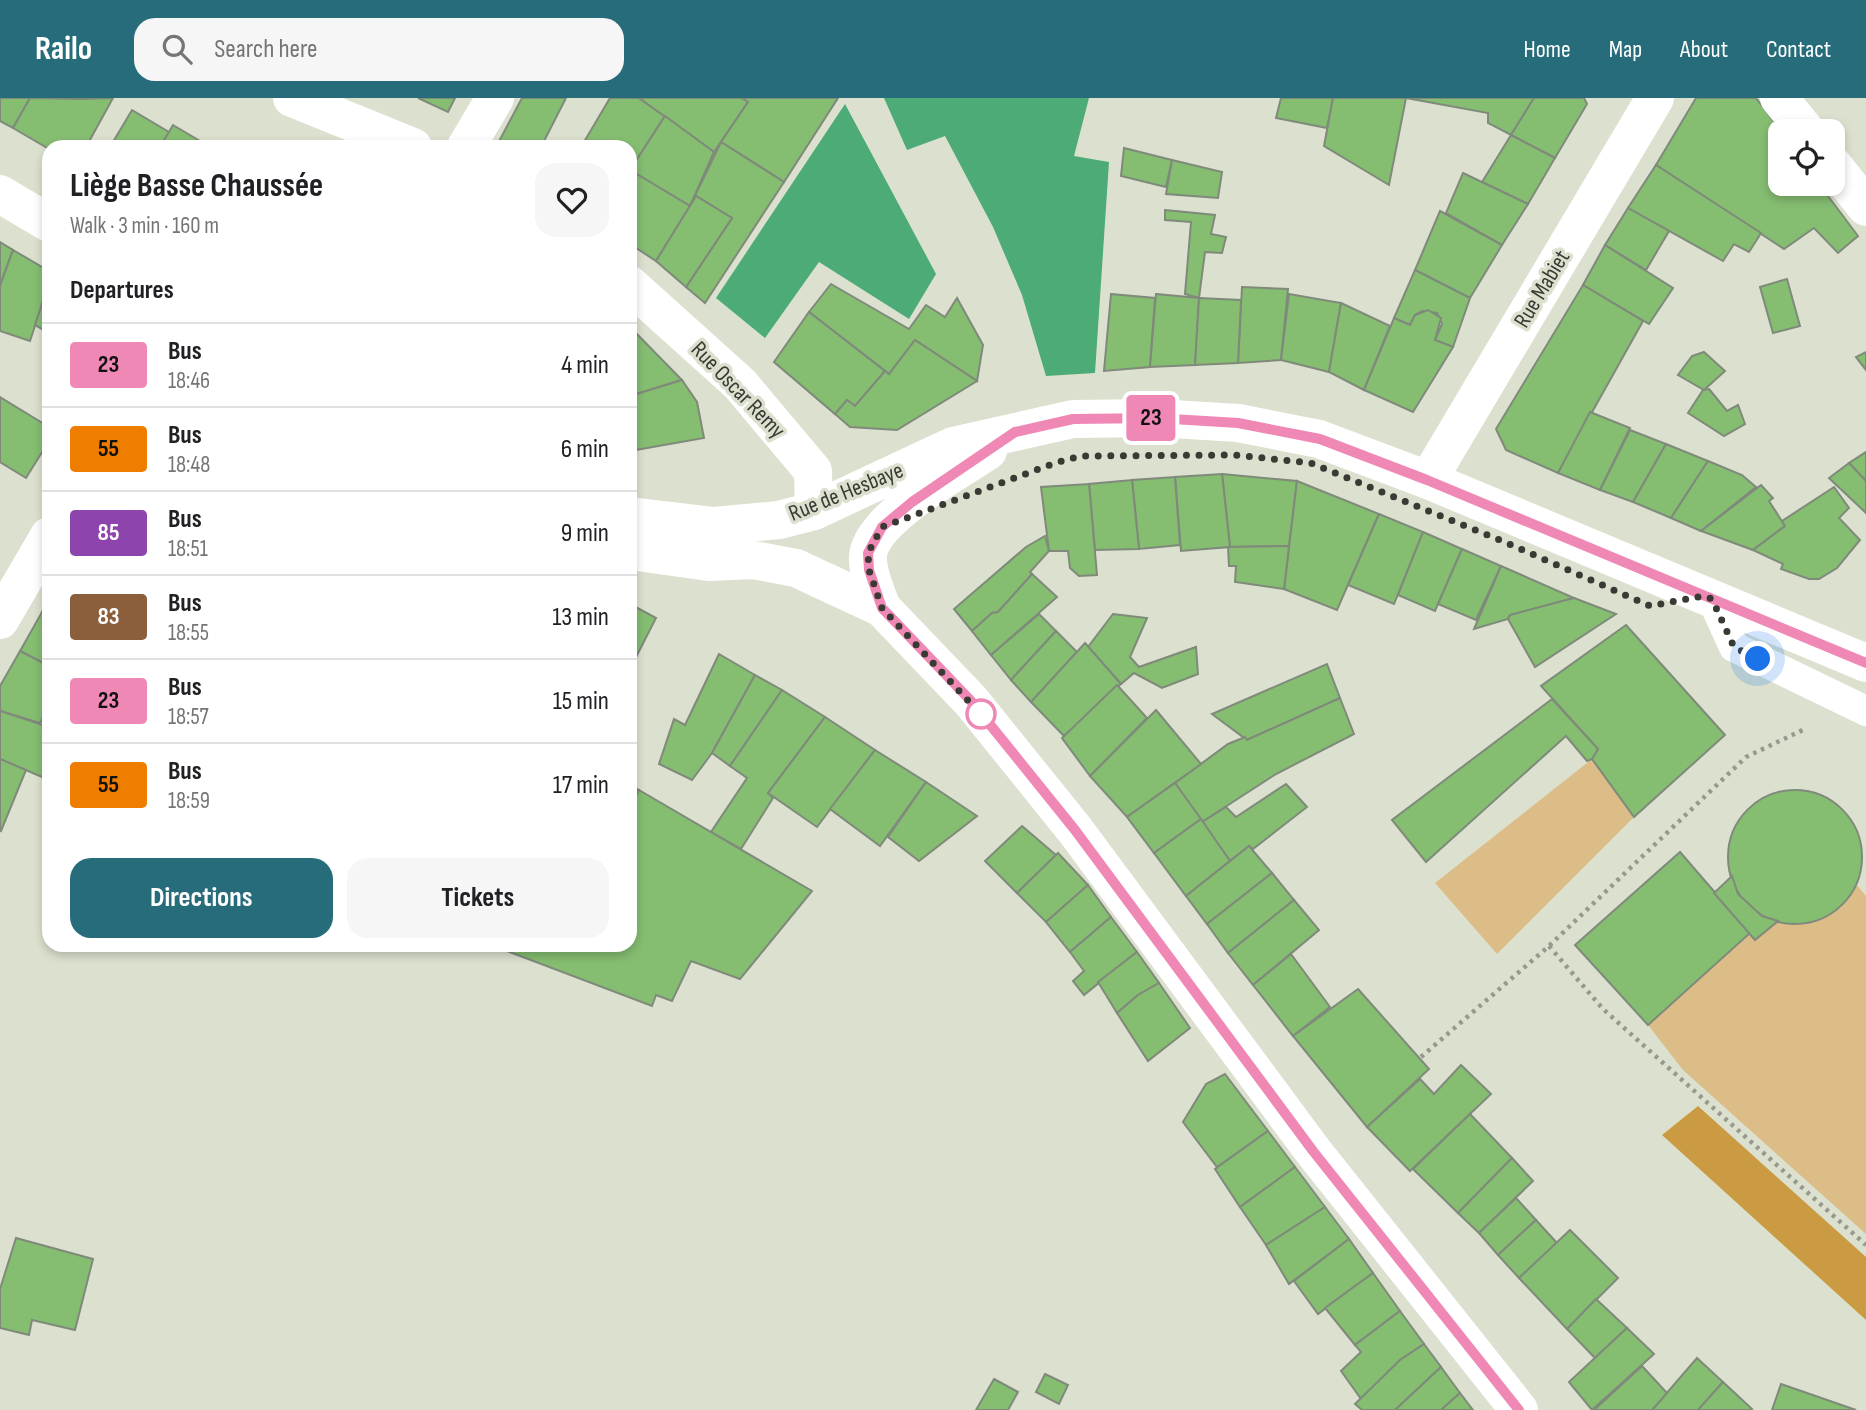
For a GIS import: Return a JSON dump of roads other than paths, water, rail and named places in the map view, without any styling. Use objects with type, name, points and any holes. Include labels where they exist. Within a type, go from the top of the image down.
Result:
[{"type":"main road","points":[[292,98],[396,140]]},
{"type":"main road","points":[[470,140],[495,98]]},
{"type":"main road","name":"Rue Mabiet","points":[[1427,480],[1656,98]]},
{"type":"main road","points":[[1779,98],[1796,119]]},
{"type":"main road","points":[[1845,180],[1866,207]]},
{"type":"main road","points":[[0,194],[42,219]]},
{"type":"main road","name":"Rue Oscar Remy","points":[[637,291],[740,384],[813,471],[814,511]]},
{"type":"main road","name":"Rue de Hesbaye","points":[[637,517],[714,526],[779,520],[814,511],[953,446],[1073,419],[1156,418],[1238,423],[1320,439],[1427,480],[1866,663]]},
{"type":"main road","name":"Rue de Hesbaye","points":[[882,608],[869,570],[868,553],[882,527],[912,502],[1015,432]]},
{"type":"main road","points":[[0,620],[42,548]]},
{"type":"main road","points":[[637,552],[709,562],[753,561],[796,568],[882,608],[971,701],[1075,830],[1313,1151],[1519,1410]]},
{"type":"lane","points":[[1712,599],[1734,647],[1861,708]]}]
